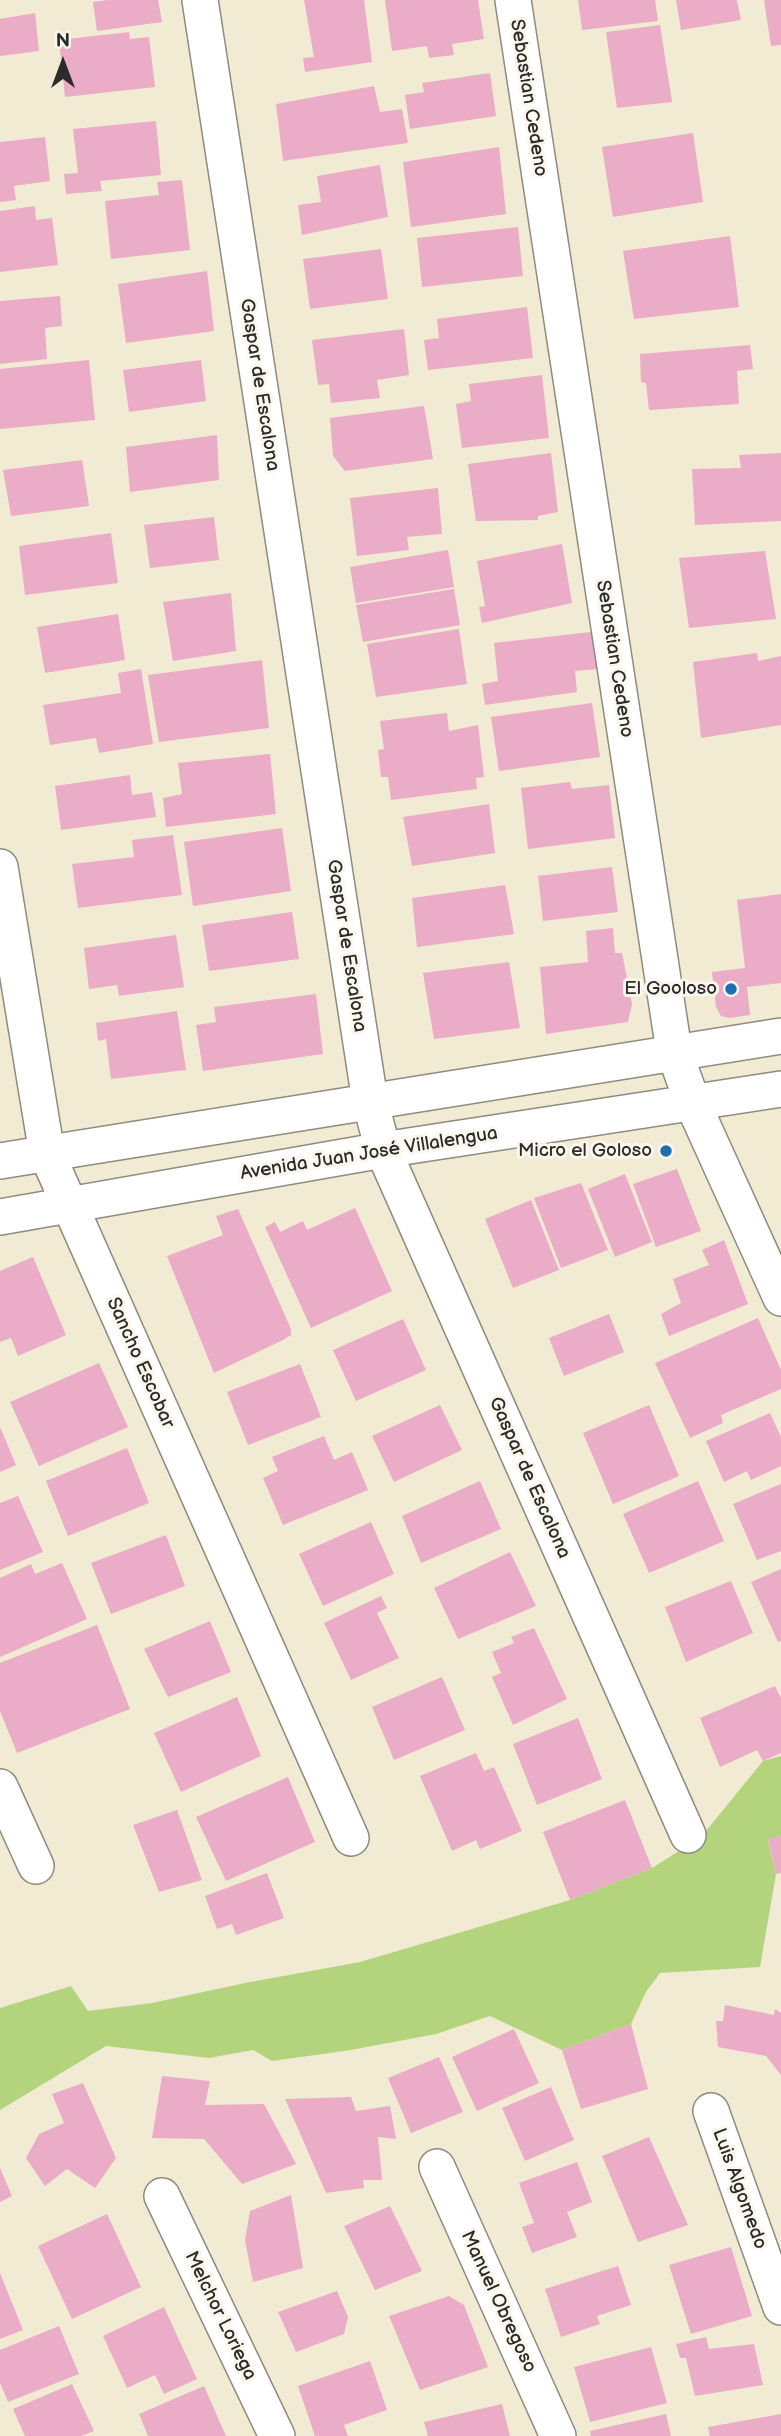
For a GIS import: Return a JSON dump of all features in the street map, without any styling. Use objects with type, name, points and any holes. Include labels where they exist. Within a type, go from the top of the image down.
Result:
[{"type":"street","name":"Gaspar de Escalona","points":[[200,0],[370,1101],[383,1150],[688,1835]]},
{"type":"street","name":"Sebastian Cedeno","points":[[513,0],[674,1051],[693,1104],[781,1298]]},
{"type":"street","name":"Sancho Escobar","points":[[0,867],[47,1154],[351,1838]]},
{"type":"street","points":[[0,1161],[781,1036]]},
{"type":"street","name":"Avenida Juan José Villalengua","points":[[0,1217],[383,1150],[781,1089]]},
{"type":"street","points":[[0,1787],[36,1866]]},
{"type":"street","name":"Luis Algomedo","points":[[711,2111],[781,2307]]},
{"type":"street","name":"Manuel Obregoso","points":[[437,2167],[558,2436]]},
{"type":"street","name":"Melchor Loriega","points":[[162,2196],[277,2436]]},
{"type":"green space","points":[[781,1756],[781,1836],[768,1839],[776,1874],[760,1967],[660,1973],[646,1992],[631,2024],[562,2050],[490,2016],[436,2034],[272,2061],[253,2050],[209,2058],[106,2046],[0,2110],[0,2008],[71,1986],[88,2011],[152,2003],[360,1962],[570,1900],[652,1868],[701,1837],[763,1761]]},
{"type":"building","points":[[158,0],[162,22],[97,31],[93,2]]},
{"type":"building","points":[[304,0],[364,0],[372,62],[305,72],[303,58],[314,57]]},
{"type":"building","points":[[385,0],[478,0],[484,39],[452,44],[454,55],[429,58],[427,46],[392,51]]},
{"type":"building","points":[[578,0],[655,0],[658,21],[582,30]]},
{"type":"building","points":[[676,0],[737,0],[741,20],[681,30]]},
{"type":"building","points":[[764,0],[781,0],[781,45],[771,46]]},
{"type":"building","points":[[35,13],[39,51],[0,56],[0,19]]},
{"type":"building","points":[[660,25],[672,102],[617,108],[606,32]]},
{"type":"building","points":[[129,32],[130,39],[149,37],[155,87],[65,97],[59,40]]},
{"type":"building","points":[[490,73],[496,116],[410,129],[405,95],[424,92],[422,83]]},
{"type":"building","points":[[374,86],[380,112],[402,109],[408,143],[283,161],[276,104]]},
{"type":"building","points":[[156,121],[161,175],[100,181],[102,191],[66,194],[64,174],[78,173],[73,129]]},
{"type":"building","points":[[693,133],[703,202],[613,217],[602,147]]},
{"type":"building","points":[[45,137],[50,181],[14,186],[16,200],[0,202],[0,142]]},
{"type":"building","points":[[499,147],[506,214],[411,227],[403,162]]},
{"type":"building","points":[[380,165],[388,217],[302,235],[298,205],[321,202],[317,176]]},
{"type":"building","points":[[182,180],[190,250],[111,259],[105,201],[159,195],[157,182]]},
{"type":"building","points":[[35,206],[36,220],[52,218],[58,265],[0,272],[0,211]]},
{"type":"building","points":[[518,227],[523,276],[422,287],[417,238]]},
{"type":"building","points":[[730,236],[739,307],[634,319],[623,251]]},
{"type":"building","points":[[381,249],[388,299],[310,309],[303,259]]},
{"type":"building","points":[[207,271],[214,331],[126,343],[118,284]]},
{"type":"building","points":[[60,296],[62,326],[45,328],[47,359],[0,364],[0,301]]},
{"type":"building","points":[[527,307],[533,358],[428,370],[424,340],[439,338],[437,319]]},
{"type":"building","points":[[404,329],[409,375],[377,380],[380,398],[331,403],[329,384],[318,385],[312,340]]},
{"type":"building","points":[[750,345],[753,369],[737,371],[739,404],[649,410],[646,383],[641,382],[640,354]]},
{"type":"building","points":[[89,360],[95,420],[0,429],[0,369]]},
{"type":"building","points":[[201,360],[206,401],[129,412],[123,370]]},
{"type":"building","points":[[542,375],[549,438],[462,448],[456,404],[471,401],[469,384]]},
{"type":"building","points":[[424,406],[433,459],[345,471],[333,456],[330,418]]},
{"type":"building","points":[[217,435],[219,480],[130,492],[126,447]]},
{"type":"building","points":[[551,453],[558,512],[538,516],[538,520],[476,521],[468,464]]},
{"type":"building","points":[[781,453],[781,521],[695,525],[692,469],[741,468],[739,455]]},
{"type":"building","points":[[82,460],[89,506],[11,516],[3,470]]},
{"type":"building","points":[[438,488],[442,534],[407,537],[409,550],[357,556],[350,498]]},
{"type":"building","points":[[214,517],[219,560],[150,568],[144,525]]},
{"type":"building","points":[[111,533],[118,583],[25,595],[19,546]]},
{"type":"building","points":[[562,544],[572,603],[482,623],[479,607],[485,606],[477,561]]},
{"type":"building","points":[[448,550],[454,587],[356,603],[350,567]]},
{"type":"building","points":[[765,551],[776,619],[689,628],[679,558]]},
{"type":"building","points":[[454,589],[460,625],[363,642],[356,605]]},
{"type":"building","points":[[231,593],[236,651],[173,661],[163,602]]},
{"type":"building","points":[[118,614],[125,660],[45,673],[37,627]]},
{"type":"building","points":[[459,629],[467,684],[376,697],[367,644]]},
{"type":"building","points":[[591,632],[597,669],[575,671],[577,692],[485,705],[482,684],[498,681],[494,643]]},
{"type":"building","points":[[757,653],[758,661],[781,656],[781,725],[701,738],[693,662]]},
{"type":"building","points":[[262,660],[269,728],[159,742],[148,675]]},
{"type":"building","points":[[141,669],[153,744],[99,753],[96,738],[50,745],[43,705],[121,693],[118,673]]},
{"type":"building","points":[[592,703],[600,757],[499,771],[491,717]]},
{"type":"building","points":[[447,713],[449,731],[478,725],[484,777],[476,778],[477,789],[391,800],[388,777],[381,777],[378,750],[384,749],[380,721]]},
{"type":"building","points":[[270,754],[276,814],[166,827],[163,798],[182,794],[178,763]]},
{"type":"building","points":[[130,775],[132,795],[152,792],[156,817],[61,830],[55,786]]},
{"type":"building","points":[[570,782],[572,789],[609,785],[615,838],[528,849],[521,788]]},
{"type":"building","points":[[489,804],[495,853],[412,866],[403,817]]},
{"type":"building","points":[[282,828],[291,891],[193,906],[184,842]]},
{"type":"building","points":[[173,835],[182,895],[78,908],[72,864],[134,857],[132,840]]},
{"type":"building","points":[[612,867],[618,912],[543,921],[538,876]]},
{"type":"building","points":[[505,885],[514,934],[417,947],[412,898]]},
{"type":"building","points":[[781,894],[781,983],[747,987],[750,1015],[729,1018],[721,1016],[716,1007],[712,972],[745,968],[737,900]]},
{"type":"building","points":[[292,912],[299,959],[209,971],[202,925]]},
{"type":"building","points":[[613,928],[615,953],[622,953],[632,1004],[628,1022],[546,1034],[540,967],[588,962],[586,931]]},
{"type":"building","points":[[176,935],[184,987],[119,996],[117,985],[89,989],[84,948]]},
{"type":"building","points":[[509,962],[520,1028],[434,1039],[423,973]]},
{"type":"building","points":[[316,994],[323,1054],[203,1071],[196,1025],[216,1022],[214,1007]]},
{"type":"building","points":[[177,1011],[186,1070],[111,1079],[106,1039],[98,1041],[96,1023]]},
{"type":"building","points":[[677,1169],[701,1231],[656,1247],[633,1184]]},
{"type":"building","points":[[625,1174],[652,1242],[615,1257],[588,1189]]},
{"type":"building","points":[[581,1183],[608,1250],[561,1268],[534,1198]]},
{"type":"building","points":[[531,1200],[559,1270],[513,1288],[485,1219]]},
{"type":"building","points":[[355,1208],[392,1291],[311,1328],[265,1227],[275,1222],[280,1232],[303,1221],[307,1230]]},
{"type":"building","points":[[238,1209],[291,1329],[291,1335],[214,1373],[167,1256],[223,1235],[216,1216]]},
{"type":"building","points":[[724,1240],[748,1304],[669,1336],[661,1314],[681,1303],[673,1279],[709,1265],[702,1250]]},
{"type":"building","points":[[33,1257],[66,1335],[18,1356],[11,1338],[0,1342],[0,1271]]},
{"type":"building","points":[[609,1314],[624,1352],[564,1376],[549,1338]]},
{"type":"building","points":[[758,1318],[781,1370],[781,1389],[721,1415],[723,1423],[690,1438],[655,1363]]},
{"type":"building","points":[[403,1319],[426,1370],[356,1401],[333,1350]]},
{"type":"building","points":[[99,1363],[128,1427],[39,1466],[10,1402]]},
{"type":"building","points":[[300,1364],[321,1417],[248,1445],[227,1392]]},
{"type":"building","points":[[440,1405],[462,1450],[394,1482],[372,1436]]},
{"type":"building","points":[[649,1405],[679,1476],[613,1504],[583,1433]]},
{"type":"building","points":[[770,1413],[781,1437],[781,1466],[751,1480],[747,1471],[724,1482],[706,1441]]},
{"type":"building","points":[[0,1427],[16,1465],[0,1472]]},
{"type":"building","points":[[324,1436],[334,1460],[352,1452],[368,1490],[283,1525],[263,1478],[278,1471],[272,1457]]},
{"type":"building","points":[[127,1448],[149,1503],[68,1536],[46,1481]]},
{"type":"building","points":[[480,1481],[501,1529],[421,1563],[402,1516]]},
{"type":"building","points":[[698,1481],[724,1541],[649,1573],[623,1514]]},
{"type":"building","points":[[781,1484],[781,1551],[757,1560],[733,1504]]},
{"type":"building","points":[[18,1496],[43,1552],[0,1570],[0,1503]]},
{"type":"building","points":[[371,1522],[394,1574],[323,1606],[299,1554]]},
{"type":"building","points":[[166,1535],[185,1586],[111,1614],[91,1563]]},
{"type":"building","points":[[510,1552],[536,1606],[458,1639],[434,1588]]},
{"type":"building","points":[[62,1563],[87,1619],[0,1657],[0,1578],[31,1564],[35,1574]]},
{"type":"building","points":[[781,1569],[781,1641],[778,1642],[751,1582]]},
{"type":"building","points":[[731,1581],[753,1633],[686,1662],[665,1607]]},
{"type":"building","points":[[381,1596],[387,1608],[377,1613],[399,1658],[351,1680],[324,1623]]},
{"type":"building","points":[[210,1621],[231,1672],[168,1697],[144,1649]]},
{"type":"building","points":[[97,1625],[130,1709],[17,1753],[0,1711],[0,1663]]},
{"type":"building","points":[[534,1628],[567,1699],[513,1725],[492,1677],[501,1673],[492,1652],[514,1643],[511,1637]]},
{"type":"building","points":[[442,1677],[465,1730],[394,1760],[372,1707]]},
{"type":"building","points":[[775,1686],[781,1698],[781,1753],[763,1761],[757,1750],[720,1767],[700,1718]]},
{"type":"building","points":[[237,1697],[261,1756],[181,1792],[154,1733]]},
{"type":"building","points":[[578,1718],[602,1779],[537,1805],[513,1744]]},
{"type":"building","points":[[476,1753],[484,1771],[494,1767],[522,1831],[480,1849],[476,1840],[452,1851],[420,1776]]},
{"type":"building","points":[[288,1777],[315,1842],[226,1881],[196,1817]]},
{"type":"building","points":[[625,1800],[652,1868],[570,1900],[543,1832]]},
{"type":"building","points":[[177,1810],[202,1880],[159,1892],[133,1825]]},
{"type":"building","points":[[781,1836],[781,1873],[776,1874],[768,1838]]},
{"type":"building","points":[[267,1873],[284,1918],[236,1935],[232,1924],[217,1929],[205,1896]]},
{"type":"building","points":[[725,2005],[774,2015],[775,2009],[781,2013],[781,2075],[766,2056],[718,2047],[716,2021],[723,2021]]},
{"type":"building","points":[[631,2024],[648,2089],[581,2109],[562,2050]]},
{"type":"building","points":[[514,2029],[539,2083],[477,2111],[452,2057]]},
{"type":"building","points":[[439,2057],[463,2112],[411,2133],[388,2078]]},
{"type":"building","points":[[162,2076],[210,2081],[205,2105],[264,2104],[296,2164],[242,2184],[204,2139],[152,2138]]},
{"type":"building","points":[[83,2083],[116,2158],[95,2188],[67,2169],[45,2186],[26,2158],[39,2134],[64,2123],[52,2094]]},
{"type":"building","points":[[551,2087],[574,2140],[525,2161],[502,2108]]},
{"type":"building","points":[[351,2097],[356,2111],[390,2106],[396,2139],[378,2137],[382,2180],[363,2180],[364,2188],[326,2193],[285,2099]]},
{"type":"building","points":[[649,2137],[688,2225],[638,2242],[602,2156]]},
{"type":"building","points":[[577,2162],[592,2202],[567,2212],[577,2237],[532,2253],[522,2227],[534,2223],[519,2183]]},
{"type":"building","points":[[0,2168],[12,2196],[0,2202]]},
{"type":"building","points":[[291,2195],[303,2268],[253,2282],[245,2240],[250,2211]]},
{"type":"building","points":[[390,2206],[422,2271],[375,2290],[344,2226]]},
{"type":"building","points":[[107,2214],[141,2287],[72,2319],[38,2246]]},
{"type":"building","points":[[731,2247],[752,2316],[691,2334],[669,2265]]},
{"type":"building","points":[[618,2266],[631,2305],[597,2316],[600,2324],[561,2337],[545,2289]]},
{"type":"building","points":[[0,2273],[23,2330],[0,2339]]},
{"type":"building","points":[[337,2291],[348,2317],[344,2334],[296,2352],[278,2312]]},
{"type":"building","points":[[449,2296],[464,2305],[488,2367],[420,2390],[389,2316]]},
{"type":"building","points":[[164,2307],[197,2379],[164,2394],[155,2375],[127,2388],[103,2336]]},
{"type":"building","points":[[59,2326],[79,2374],[8,2402],[0,2383],[0,2350]]},
{"type":"building","points":[[706,2337],[709,2349],[754,2344],[763,2385],[695,2396],[686,2358],[680,2358],[676,2344]]},
{"type":"building","points":[[651,2347],[667,2403],[590,2422],[574,2367]]},
{"type":"building","points":[[370,2361],[387,2410],[344,2425],[348,2436],[315,2436],[298,2386]]},
{"type":"building","points":[[72,2384],[94,2431],[81,2436],[25,2436],[13,2409]]},
{"type":"building","points":[[204,2386],[226,2436],[148,2436],[139,2414]]},
{"type":"building","points":[[502,2404],[510,2436],[428,2436],[424,2422]]},
{"type":"building","points":[[666,2414],[671,2436],[591,2436],[590,2431]]},
{"type":"building","points":[[781,2414],[781,2436],[710,2436],[708,2427]]},
{"type":"place","name":"El Gooloso","points":[[731,989]]},
{"type":"place","name":"Micro el Goloso","points":[[666,1151]]}]
